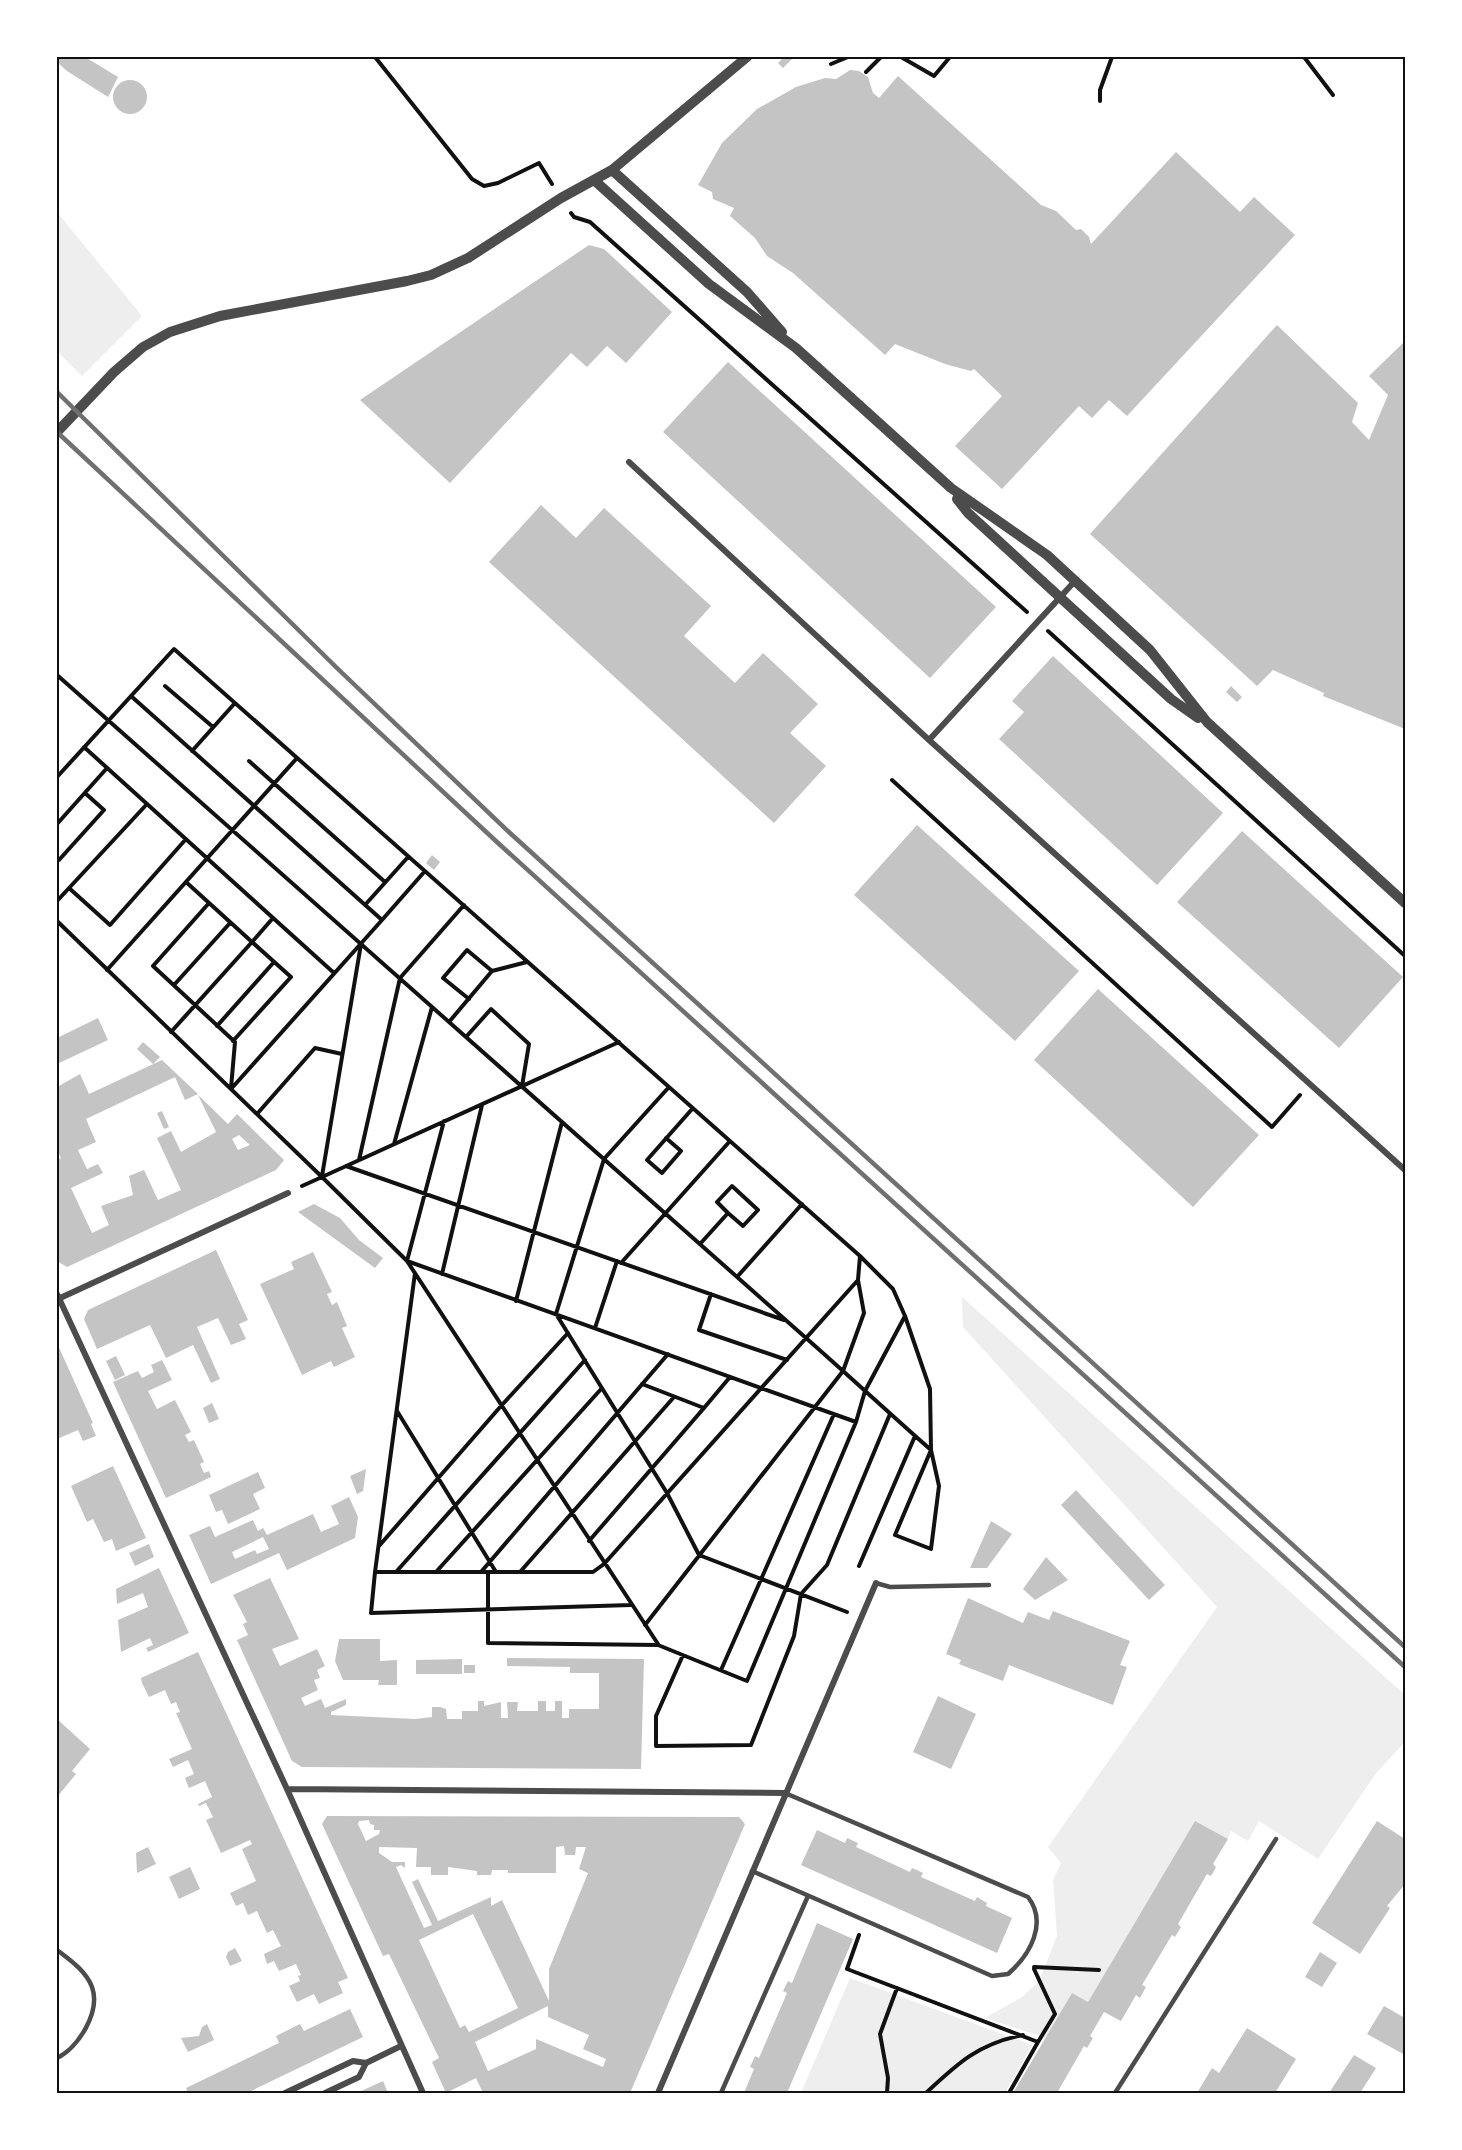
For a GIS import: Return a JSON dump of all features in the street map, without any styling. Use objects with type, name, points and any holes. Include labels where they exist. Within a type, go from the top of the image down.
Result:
[{"type":"street","points":[[57,432],[114,372],[143,347],[170,332],[220,316],[373,289],[431,275],[468,258],[561,198],[612,170],[747,57]]},
{"type":"street","points":[[612,170],[752,296],[796,348]]},
{"type":"street","points":[[594,180],[709,284],[796,348],[951,488],[1034,545],[1075,581],[1160,660],[1207,722]]},
{"type":"street","points":[[629,462],[929,740],[1405,1170]]},
{"type":"street","points":[[951,488],[968,513],[1171,699],[1207,722],[1405,903]]},
{"type":"street","points":[[929,740],[1075,581]]},
{"type":"street","points":[[288,1192],[58,1297],[287,1789],[423,2093]]},
{"type":"street","points":[[658,2093],[876,1582]]},
{"type":"street","points":[[287,1789],[785,1793]]},
{"type":"street","points":[[285,2093],[352,2061],[366,2063],[401,2046]]},
{"type":"street","points":[[325,2093],[359,2077],[366,2063]]},
{"type":"lane","points":[[876,1582],[890,1587],[988,1585]]},
{"type":"lane","points":[[752,1871],[992,1976],[1008,1974],[1027,1954],[1034,1941],[1037,1923],[1035,1906],[1028,1897],[785,1793]]},
{"type":"lane","points":[[1115,2093],[1276,1839]]},
{"type":"lane","points":[[721,2093],[808,1896]]},
{"type":"lane","points":[[57,1950],[78,1967],[92,1987],[93,2003],[81,2036],[69,2053],[57,2058]]},
{"type":"path","points":[[375,57],[472,179],[484,186],[498,183],[539,163],[574,217],[590,222],[1038,621],[1405,956]]},
{"type":"path","points":[[831,64],[848,57]]},
{"type":"path","points":[[866,72],[881,57]]},
{"type":"path","points":[[901,57],[934,76],[950,57]]},
{"type":"path","points":[[1100,101],[1100,90],[1112,57]]},
{"type":"path","points":[[1304,57],[1333,95]]},
{"type":"path","points":[[57,777],[174,649],[802,1204],[893,1289],[905,1316],[930,1389],[931,1450],[939,1486],[932,1549],[895,1535],[931,1450]]},
{"type":"path","points":[[57,675],[931,1450]]},
{"type":"path","points":[[165,686],[213,727]]},
{"type":"path","points":[[131,696],[382,920]]},
{"type":"path","points":[[192,751],[235,703]]},
{"type":"path","points":[[84,747],[334,974]]},
{"type":"path","points":[[107,970],[297,758]]},
{"type":"path","points":[[249,760],[385,882]]},
{"type":"path","points":[[57,824],[107,768]]},
{"type":"path","points":[[891,780],[1272,1126],[1311,1083]]},
{"type":"path","points":[[57,859],[104,810],[85,793]]},
{"type":"path","points":[[57,901],[147,804]]},
{"type":"path","points":[[69,888],[110,925],[186,839]]},
{"type":"path","points":[[365,905],[408,857]]},
{"type":"path","points":[[231,1089],[425,871]]},
{"type":"path","points":[[186,882],[291,977],[233,1041],[231,1089]]},
{"type":"path","points":[[208,903],[153,966],[233,1041]]},
{"type":"path","points":[[359,1160],[400,978],[464,905]]},
{"type":"path","points":[[171,1032],[273,918]]},
{"type":"path","points":[[57,921],[407,1261],[658,1645]]},
{"type":"path","points":[[174,985],[230,923]]},
{"type":"path","points":[[322,1177],[361,944]]},
{"type":"path","points":[[469,999],[443,978],[467,950],[492,971]]},
{"type":"path","points":[[217,1026],[274,962]]},
{"type":"path","points":[[449,1022],[492,971],[528,962]]},
{"type":"path","points":[[394,1144],[432,1006]]},
{"type":"path","points":[[466,1037],[491,1010],[529,1044],[522,1086]]},
{"type":"path","points":[[288,1192],[619,1042]]},
{"type":"path","points":[[257,1114],[315,1048],[342,1054]]},
{"type":"path","points":[[556,1314],[604,1159],[669,1087]]},
{"type":"path","points":[[442,1274],[482,1104]]},
{"type":"path","points":[[666,1138],[681,1150],[662,1173],[647,1160],[666,1138],[693,1108]]},
{"type":"path","points":[[407,1261],[444,1121]]},
{"type":"path","points":[[516,1301],[562,1122]]},
{"type":"path","points":[[595,1328],[619,1262],[730,1141]]},
{"type":"path","points":[[346,1166],[787,1321]]},
{"type":"path","points":[[732,1186],[758,1210],[743,1226],[728,1213],[717,1202],[732,1186]]},
{"type":"path","points":[[737,1277],[802,1204]]},
{"type":"path","points":[[700,1244],[728,1213]]},
{"type":"path","points":[[645,1625],[843,1371],[864,1313],[858,1280],[860,1256]]},
{"type":"path","points":[[407,1261],[856,1422]]},
{"type":"path","points":[[415,1273],[371,1613],[631,1605]]},
{"type":"path","points":[[375,1572],[593,1572],[604,1564],[858,1280]]},
{"type":"path","points":[[711,1294],[699,1330],[787,1360]]},
{"type":"path","points":[[556,1314],[667,1493],[699,1555],[861,1618]]},
{"type":"path","points":[[488,1572],[488,1643],[658,1645],[747,1682],[856,1422],[865,1390],[905,1316]]},
{"type":"path","points":[[378,1548],[501,1406],[568,1333]]},
{"type":"path","points":[[481,1572],[668,1354]]},
{"type":"path","points":[[396,1572],[585,1360]]},
{"type":"path","points":[[589,1541],[730,1376]]},
{"type":"path","points":[[642,1384],[704,1408]]},
{"type":"path","points":[[436,1572],[602,1388]]},
{"type":"path","points":[[520,1572],[674,1397]]},
{"type":"path","points":[[397,1410],[496,1572]]},
{"type":"path","points":[[721,1670],[834,1414]]},
{"type":"path","points":[[683,1655],[656,1716],[656,1746],[751,1745],[794,1636],[801,1594],[827,1565],[890,1414]]},
{"type":"path","points":[[859,1566],[915,1436]]},
{"type":"path","points":[[864,1920],[847,1969],[1038,2042]]},
{"type":"path","points":[[1009,2093],[1055,2014],[1027,1954]]},
{"type":"path","points":[[1033,1967],[1098,1970]]},
{"type":"path","points":[[887,2093],[888,2078],[880,2034],[897,1988]]},
{"type":"path","points":[[926,2093],[970,2054],[997,2040],[1023,2035]]},
{"type":"shaded area","points":[[57,212],[142,316],[82,376],[57,351]]},
{"type":"shaded area","points":[[962,1297],[1405,1695],[1405,1742],[1376,1773],[1318,1859],[1259,1821],[1248,1841],[1231,1831],[1228,1839],[1195,1821],[1088,2002],[1072,1993],[1046,2038],[985,2018],[1022,1997],[1039,1981],[1057,1936],[1053,1880],[1061,1863],[1048,1847],[1217,1607],[963,1327]]},
{"type":"shaded area","points":[[850,1978],[1032,2045],[1005,2093],[801,2093]]},
{"type":"building","points":[[57,57],[85,57],[118,77],[108,97],[67,71],[57,62]]},
{"type":"building","points":[[784,57],[794,57],[783,68],[778,63]]},
{"type":"building","points":[[850,70],[859,71],[868,77],[873,93],[879,98],[898,76],[1041,205],[1056,211],[1076,230],[1081,229],[1089,237],[1091,244],[1176,152],[1240,212],[1254,197],[1295,235],[1127,416],[1109,400],[1092,418],[1079,406],[1002,489],[955,446],[1002,396],[974,369],[971,371],[945,364],[895,344],[885,355],[793,273],[767,256],[755,238],[730,216],[734,208],[713,199],[712,192],[698,185],[722,143],[757,109],[796,87],[825,78],[836,79]]},
{"type":"building","points":[[130,80],[142,85],[147,97],[142,109],[130,114],[118,109],[113,97],[118,85]]},
{"type":"building","points":[[589,245],[604,249],[672,312],[626,363],[607,346],[587,367],[571,353],[450,483],[360,400]]},
{"type":"building","points":[[1277,325],[1358,403],[1352,422],[1369,440],[1388,395],[1369,376],[1403,343],[1405,345],[1405,729],[1323,696],[1324,693],[1273,670],[1257,686],[1090,534]]},
{"type":"building","points":[[728,362],[996,607],[930,678],[663,432]]},
{"type":"building","points":[[541,505],[576,538],[604,508],[711,606],[684,636],[735,683],[763,653],[818,704],[790,733],[826,766],[774,823],[489,562]]},
{"type":"building","points":[[1053,656],[1223,813],[1157,885],[999,739],[1024,712],[1012,701]]},
{"type":"building","points":[[1231,686],[1242,697],[1237,702],[1226,692]]},
{"type":"building","points":[[917,825],[1079,971],[1015,1041],[854,895]]},
{"type":"building","points":[[1242,831],[1403,977],[1339,1048],[1177,902]]},
{"type":"building","points":[[432,855],[440,862],[434,870],[426,863]]},
{"type":"building","points":[[1098,989],[1259,1135],[1193,1207],[1034,1060]]},
{"type":"building","points":[[98,1018],[108,1040],[57,1064],[57,1038]]},
{"type":"building","points":[[143,1042],[160,1057],[153,1064],[137,1049]]},
{"type":"building","points":[[162,1060],[198,1094],[185,1100],[175,1077],[86,1119],[96,1142],[78,1150],[87,1169],[98,1164],[103,1173],[71,1188],[92,1233],[109,1225],[101,1206],[133,1195],[129,1176],[144,1170],[158,1200],[181,1190],[157,1138],[171,1131],[181,1152],[216,1132],[198,1095],[228,1124],[237,1114],[284,1160],[276,1170],[67,1267],[57,1261],[57,1160],[61,1158],[57,1150],[57,1087],[80,1074],[89,1094]],"holes":[[[239,1135],[250,1145],[238,1150],[232,1139]]]},
{"type":"building","points":[[162,1111],[169,1127],[164,1129],[157,1113]]},
{"type":"building","points":[[314,1204],[340,1218],[359,1240],[383,1258],[375,1268],[298,1212]]},
{"type":"building","points":[[216,1250],[248,1320],[239,1324],[246,1339],[231,1345],[218,1318],[197,1327],[220,1379],[211,1383],[193,1345],[166,1358],[150,1325],[97,1349],[84,1319],[88,1310]]},
{"type":"building","points":[[313,1252],[332,1292],[327,1294],[332,1305],[337,1302],[347,1326],[342,1328],[355,1357],[334,1367],[331,1361],[302,1375],[260,1284],[294,1269],[291,1262]]},
{"type":"building","points":[[57,1343],[93,1423],[91,1424],[96,1436],[83,1441],[78,1430],[57,1439]]},
{"type":"building","points":[[116,1356],[125,1375],[115,1380],[106,1361]]},
{"type":"building","points":[[162,1360],[172,1380],[148,1391],[157,1409],[175,1400],[191,1432],[185,1435],[189,1442],[194,1440],[204,1462],[200,1464],[204,1473],[209,1471],[211,1477],[166,1498],[113,1382],[138,1371],[142,1378],[154,1372],[151,1365]]},
{"type":"building","points":[[212,1403],[219,1419],[209,1423],[203,1408]]},
{"type":"building","points":[[113,1466],[146,1538],[116,1551],[112,1539],[104,1542],[93,1519],[87,1522],[71,1486]]},
{"type":"building","points":[[366,1469],[363,1491],[357,1494],[350,1476]]},
{"type":"building","points":[[258,1472],[265,1488],[253,1494],[260,1509],[228,1524],[222,1510],[216,1512],[209,1495]]},
{"type":"building","points":[[1076,1490],[1165,1585],[1149,1600],[1061,1505]]},
{"type":"building","points":[[349,1497],[358,1517],[355,1538],[287,1570],[279,1553],[211,1584],[189,1535],[210,1526],[215,1537],[253,1520],[258,1531],[263,1528],[267,1535],[313,1514],[321,1532],[339,1524],[331,1506]],"holes":[[[263,1537],[269,1549],[257,1554],[255,1550],[235,1559],[232,1552]]]},
{"type":"building","points":[[991,1521],[1012,1534],[987,1568],[970,1568]]},
{"type":"building","points":[[149,1544],[154,1557],[135,1566],[129,1553]]},
{"type":"building","points":[[1046,1557],[1068,1580],[1035,1600],[1023,1589]]},
{"type":"building","points":[[159,1568],[189,1633],[148,1652],[146,1648],[153,1645],[150,1638],[121,1652],[118,1620],[148,1607],[143,1593],[117,1604],[116,1589]]},
{"type":"building","points":[[270,1578],[299,1639],[272,1649],[280,1666],[317,1649],[325,1666],[317,1670],[320,1678],[314,1680],[318,1690],[301,1698],[305,1706],[321,1699],[325,1708],[346,1699],[346,1705],[331,1712],[331,1715],[415,1719],[432,1717],[432,1707],[440,1707],[446,1709],[447,1719],[462,1719],[462,1711],[478,1711],[478,1701],[484,1701],[484,1706],[501,1702],[501,1718],[508,1718],[507,1702],[518,1702],[517,1711],[538,1711],[538,1701],[546,1701],[546,1711],[555,1711],[555,1701],[562,1701],[562,1718],[569,1718],[569,1709],[599,1709],[599,1673],[570,1673],[570,1667],[507,1666],[507,1658],[644,1659],[641,1769],[302,1767],[292,1761],[237,1640],[248,1635],[243,1624],[247,1622],[233,1595]]},
{"type":"building","points":[[968,1598],[1023,1623],[1028,1612],[1049,1620],[1053,1611],[1130,1641],[1120,1665],[1127,1667],[1113,1705],[1009,1665],[1003,1681],[959,1664],[961,1660],[946,1654]]},
{"type":"building","points":[[339,1639],[380,1639],[380,1661],[397,1660],[397,1685],[378,1685],[379,1680],[343,1680],[335,1661]]},
{"type":"building","points":[[198,1652],[348,1978],[338,1982],[343,1993],[319,2004],[314,1994],[297,2002],[289,1986],[300,1981],[298,1976],[301,1975],[296,1964],[279,1971],[274,1961],[267,1964],[264,1954],[281,1946],[273,1930],[267,1933],[257,1911],[248,1915],[243,1903],[236,1906],[230,1893],[256,1881],[242,1849],[252,1844],[250,1840],[221,1853],[206,1820],[213,1817],[206,1803],[199,1806],[198,1804],[212,1797],[205,1781],[189,1788],[185,1778],[194,1774],[188,1760],[173,1767],[169,1759],[192,1749],[176,1713],[180,1712],[176,1702],[171,1704],[165,1690],[149,1697],[142,1683],[141,1678]]},
{"type":"building","points":[[462,1659],[462,1674],[416,1674],[416,1660]]},
{"type":"building","points":[[464,1665],[475,1665],[475,1673],[464,1673]]},
{"type":"building","points":[[938,1696],[976,1714],[951,1769],[913,1752]]},
{"type":"building","points":[[57,1719],[90,1749],[72,1771],[76,1774],[57,1797]]},
{"type":"building","points":[[327,1816],[739,1817],[745,1824],[630,2093],[483,2093],[476,2078],[446,2093],[432,2062],[439,2058],[389,1954],[383,1956],[322,1824]],"holes":[[[369,1820],[370,1824],[374,1825],[374,1830],[380,1830],[379,1834],[366,1841],[358,1824],[359,1821]],[[564,1846],[565,1855],[575,1855],[576,1847],[586,1847],[579,1869],[588,1873],[549,1969],[549,2001],[502,1900],[491,1906],[491,1897],[438,1921],[418,1879],[412,1882],[432,1925],[424,1928],[396,1867],[401,1865],[405,1868],[405,1862],[392,1862],[379,1853],[379,1847],[417,1848],[416,1867],[431,1867],[431,1875],[448,1875],[448,1867],[477,1871],[477,1875],[491,1875],[492,1870],[508,1870],[508,1873],[556,1873],[556,1847]],[[473,1914],[518,2008],[469,2032],[465,2025],[460,2028],[419,1940]],[[548,2006],[548,2017],[589,2035],[583,2049],[606,2059],[603,2067],[536,2039],[536,2049],[488,2071],[475,2042]]]},
{"type":"building","points":[[1195,1821],[1228,1839],[1213,1864],[1216,1867],[1214,1871],[1211,1876],[1207,1874],[1178,1924],[1181,1927],[1175,1937],[1172,1935],[1142,1985],[1146,1987],[1140,1998],[1136,1995],[1121,2021],[1104,2012],[1090,2036],[1093,2038],[1087,2048],[1084,2046],[1057,2093],[1013,2093],[1072,1993],[1088,2002]]},
{"type":"building","points":[[1377,1821],[1405,1839],[1405,1884],[1387,1906],[1390,1908],[1360,1954],[1312,1923]]},
{"type":"building","points":[[817,1830],[845,1843],[847,1838],[858,1843],[856,1847],[910,1872],[912,1868],[919,1871],[923,1873],[921,1877],[975,1901],[977,1897],[987,1903],[986,1906],[1012,1918],[997,1953],[801,1865]]},
{"type":"building","points":[[148,1847],[156,1864],[137,1873],[136,1853]]},
{"type":"building","points":[[190,1867],[200,1889],[179,1899],[169,1877]]},
{"type":"building","points":[[817,1923],[853,1939],[787,2093],[744,2093],[754,2069],[750,2067],[755,2056],[759,2058],[787,1993],[783,1991],[788,1981],[792,1983]]},
{"type":"building","points":[[235,1948],[242,1961],[230,1966],[226,1957],[228,1952]]},
{"type":"building","points":[[1320,1952],[1337,1963],[1322,1987],[1305,1977]]},
{"type":"building","points":[[1384,2006],[1405,2018],[1405,2055],[1367,2034]]},
{"type":"building","points":[[350,2009],[363,2037],[247,2093],[188,2093],[186,2088],[279,2043],[276,2036],[300,2024],[304,2031]]},
{"type":"building","points":[[207,2024],[214,2040],[188,2052],[181,2038],[199,2036],[202,2027]]},
{"type":"building","points":[[1247,2028],[1296,2059],[1275,2093],[1197,2093],[1212,2068],[1219,2073]]},
{"type":"building","points":[[1354,2055],[1376,2068],[1360,2093],[1329,2093]]},
{"type":"building","points":[[383,2081],[388,2093],[357,2093]]},
{"type":"railway","points":[[57,392],[339,670],[510,833],[1405,1647]]},
{"type":"railway","points":[[57,432],[498,843],[1405,1667]]}]
